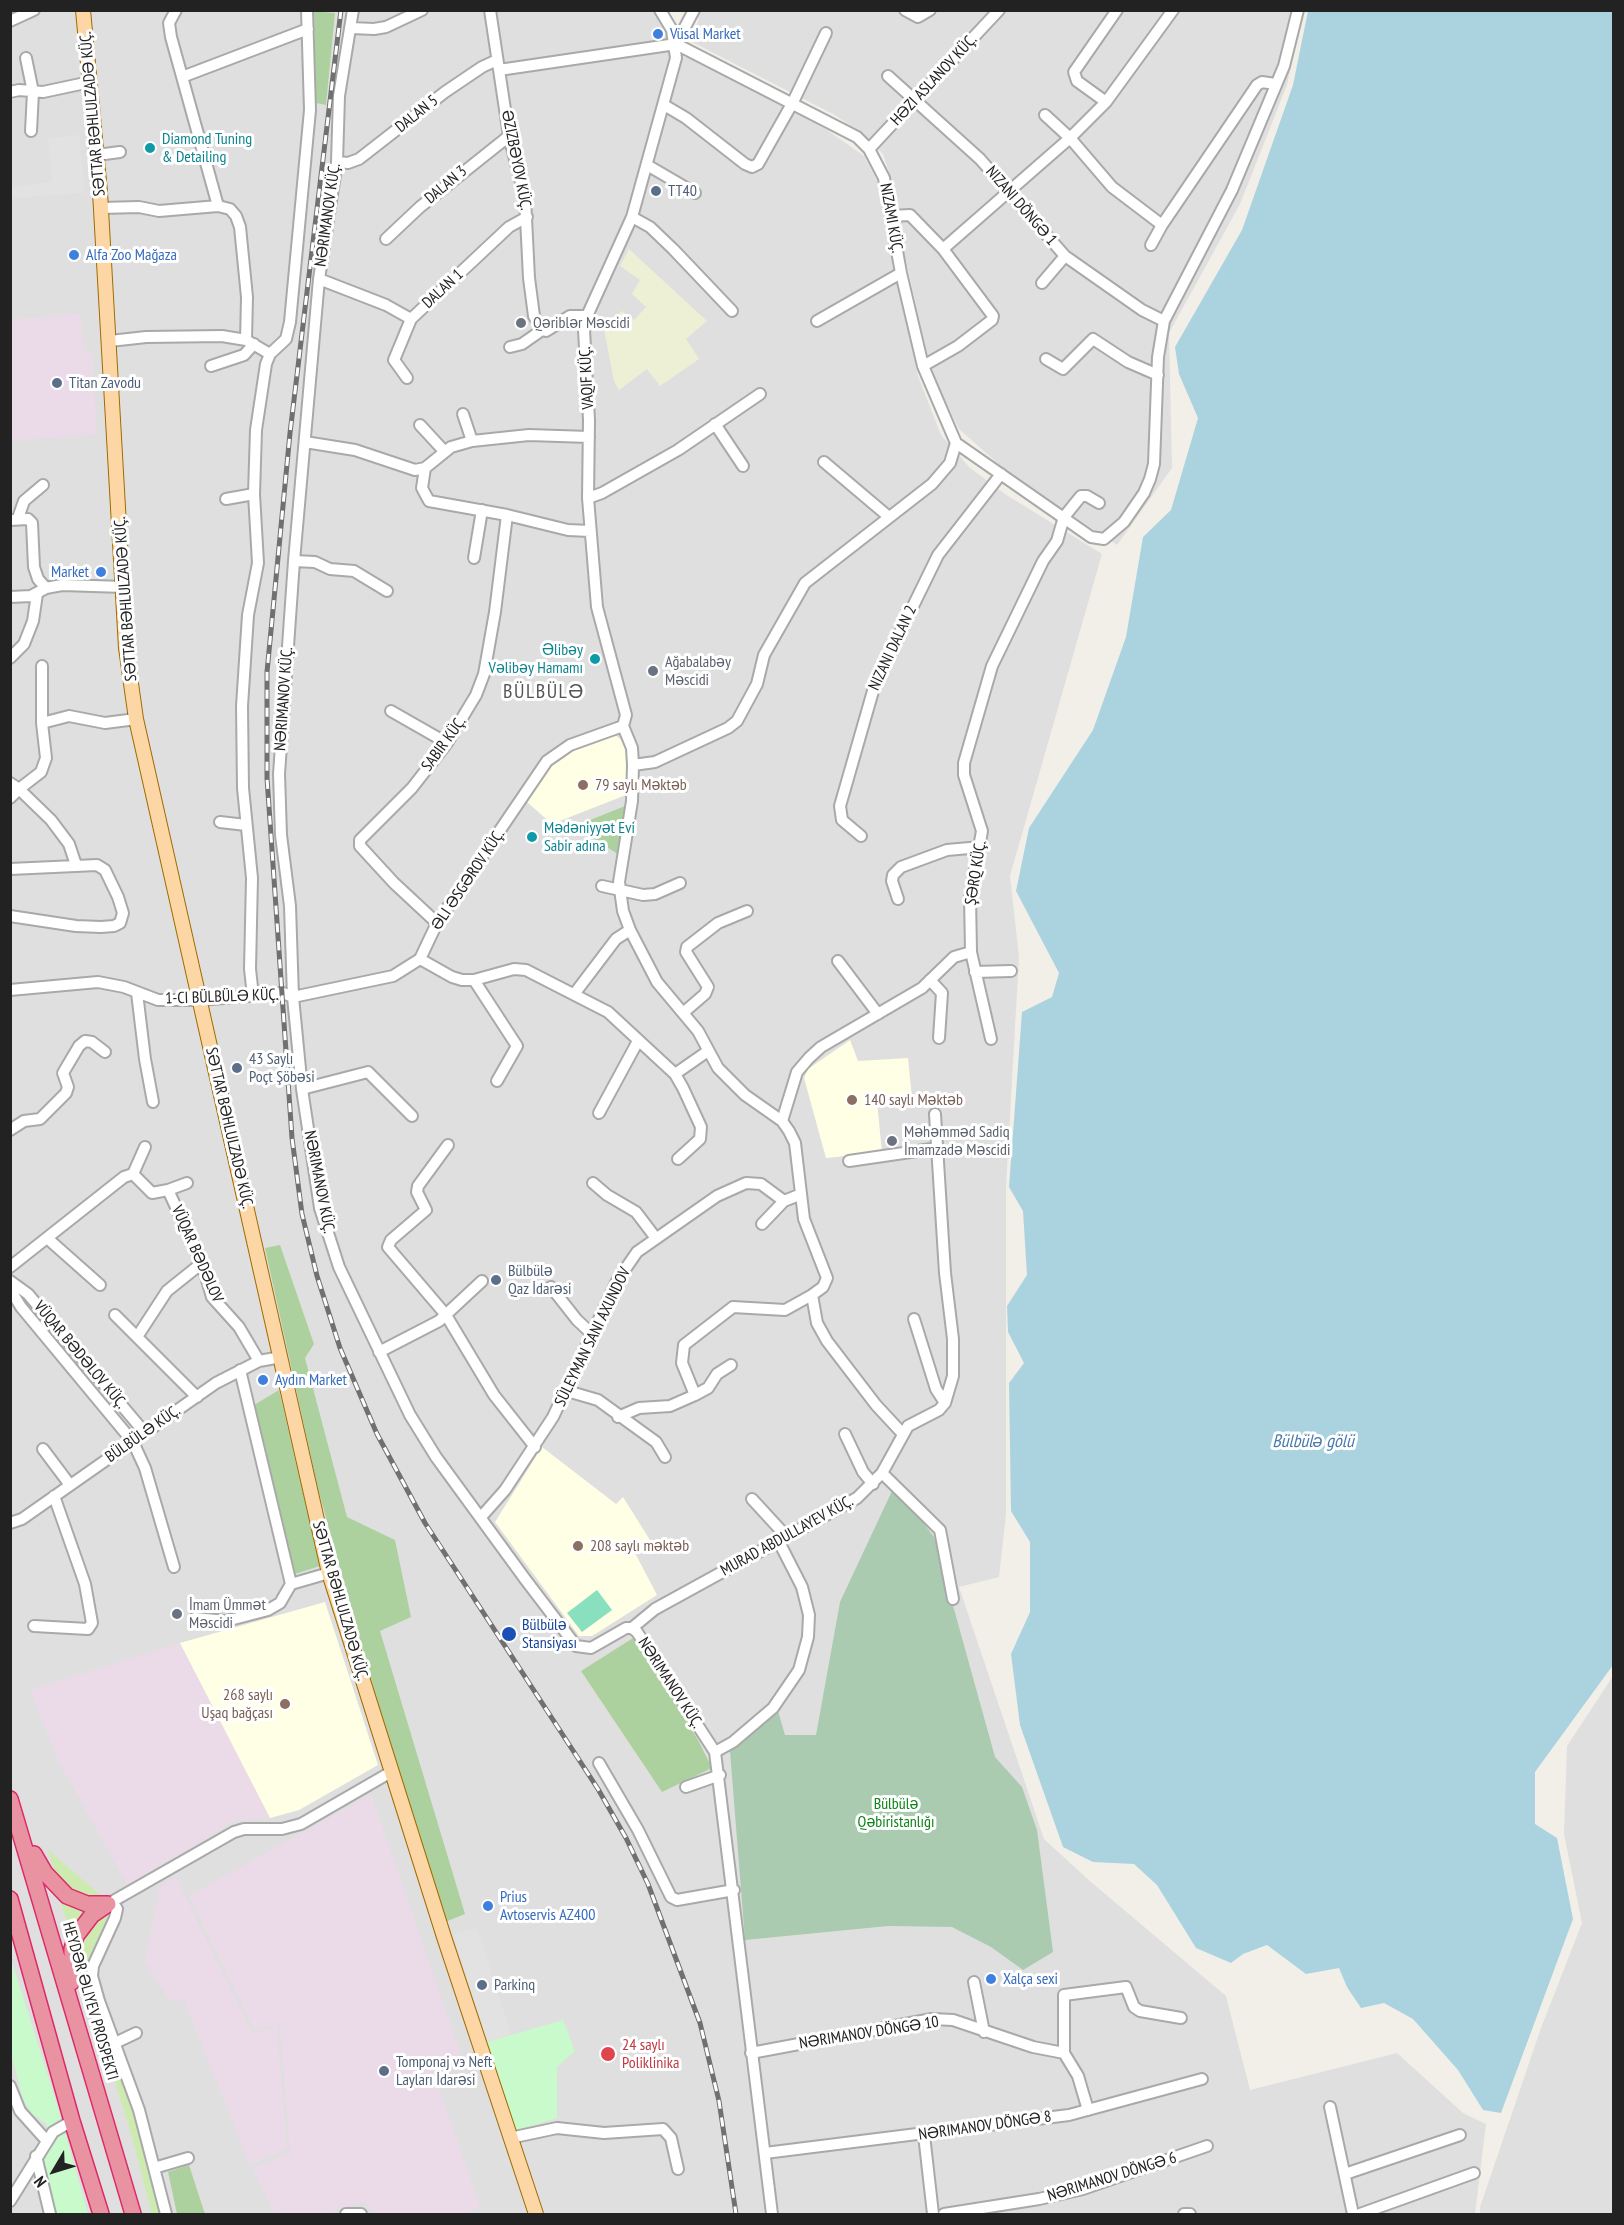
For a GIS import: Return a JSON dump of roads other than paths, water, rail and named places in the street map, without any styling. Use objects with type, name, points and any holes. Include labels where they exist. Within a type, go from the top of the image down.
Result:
[{"type":"highway","points":[[12,1805],[35,1856],[56,1887],[78,1901],[110,1903]]},
{"type":"highway","name":"HEYDƏR ƏLIYEV PROSPEKTI","points":[[12,1805],[133,2214]]},
{"type":"highway","points":[[10,1899],[72,2121],[101,2214]]},
{"type":"highway","points":[[88,2058],[73,1991],[72,1949],[83,1924],[110,1903]]},
{"type":"main road","name":"SƏTTAR BƏHLULZADƏ KÜÇ.","points":[[83,10],[101,208],[128,663],[136,719],[329,1573],[391,1772],[536,2214]]},
{"type":"street","points":[[10,21],[34,10]]},
{"type":"street","points":[[176,10],[170,23],[182,77],[218,206]]},
{"type":"street","name":"NƏRIMANOV KÜÇ.","points":[[253,996],[250,969],[252,878],[243,788],[242,706],[248,615],[258,563],[254,494],[258,408],[270,354],[286,339],[290,322],[310,110],[307,10]]},
{"type":"street","name":"NƏRIMANOV KÜÇ.","points":[[353,10],[339,96],[337,162],[319,279],[294,561],[279,774],[281,835],[290,906],[292,997],[302,1089],[325,1229],[339,1267],[379,1352],[424,1438],[576,1646],[591,1648],[620,1630],[632,1628],[642,1638],[715,1752],[720,1775],[751,2053],[772,2214]]},
{"type":"street","points":[[351,28],[386,27],[422,10]]},
{"type":"street","name":"ƏZIZBƏYOV KÜÇ.","points":[[490,10],[509,135],[525,198],[529,278],[534,316],[542,330]]},
{"type":"street","points":[[498,65],[676,44],[672,30],[660,10]]},
{"type":"street","name":"VAQIF KÜÇ.","points":[[619,889],[632,801],[632,748],[623,726],[626,715],[600,625],[588,498],[589,437],[584,330],[586,315],[632,217],[676,58],[676,44],[694,10]]},
{"type":"street","points":[[905,10],[918,17],[930,11]]},
{"type":"street","name":"HƏZI ASLANOV KÜÇ.","points":[[869,149],[999,10]]},
{"type":"street","points":[[1106,102],[1077,81],[1074,72],[1117,10]]},
{"type":"street","points":[[943,249],[1007,190],[1070,138],[1106,102],[1173,10]]},
{"type":"street","points":[[633,765],[655,762],[728,728],[737,721],[757,684],[764,655],[806,583],[940,476],[950,463],[956,443],[1091,537],[1104,539],[1114,532],[1147,486],[1154,464],[1159,339],[1164,321],[1232,190],[1284,66],[1298,10]]},
{"type":"street","points":[[182,77],[308,29]]},
{"type":"street","points":[[664,105],[752,166],[758,164],[793,102],[826,33]]},
{"type":"street","name":"NIZAMI KÜÇ.","points":[[676,44],[841,127],[869,149],[884,178],[901,273],[923,366],[956,443]]},
{"type":"street","points":[[26,58],[33,92],[31,131]]},
{"type":"street","name":"DALAN 5","points":[[337,162],[348,163],[359,159],[445,92],[482,67],[498,65]]},
{"type":"street","name":"NIZANI DÖNGƏ 1","points":[[888,76],[980,159],[1065,256],[1142,310],[1164,321]]},
{"type":"street","points":[[10,92],[33,92],[90,82]]},
{"type":"street","points":[[1151,245],[1162,225],[1257,85],[1262,82],[1275,84]]},
{"type":"street","points":[[1045,115],[1070,138],[1112,187],[1162,225]]},
{"type":"street","name":"DALAN 3","points":[[386,239],[420,207],[509,135]]},
{"type":"street","points":[[97,155],[120,152]]},
{"type":"street","points":[[647,165],[695,193]]},
{"type":"street","points":[[101,208],[139,207],[159,211],[218,206],[230,209],[237,216],[240,227],[250,342],[244,355],[211,366]]},
{"type":"street","points":[[891,216],[910,215],[943,249],[993,316],[992,320],[958,346],[923,366]]},
{"type":"street","name":"DALAN 1","points":[[407,378],[394,360],[411,320],[509,227],[527,217]]},
{"type":"street","points":[[632,217],[650,227],[732,311]]},
{"type":"street","points":[[1042,283],[1065,256]]},
{"type":"street","points":[[817,321],[901,273]]},
{"type":"street","points":[[319,279],[386,305],[411,320]]},
{"type":"street","points":[[510,347],[522,344],[542,330],[550,330],[570,316],[586,315]]},
{"type":"street","points":[[110,340],[204,336],[250,342],[270,354]]},
{"type":"street","points":[[1046,359],[1063,369],[1094,339],[1128,362],[1158,375]]},
{"type":"street","points":[[588,498],[635,475],[760,394]]},
{"type":"street","points":[[463,414],[472,441]]},
{"type":"street","points":[[715,424],[743,466]]},
{"type":"street","points":[[420,425],[444,450]]},
{"type":"street","points":[[305,442],[355,450],[415,470],[425,468],[444,450],[472,441],[529,435],[589,437]]},
{"type":"street","points":[[824,462],[889,518]]},
{"type":"street","points":[[425,468],[422,488],[429,501],[507,515],[568,530],[590,531]]},
{"type":"street","name":"NIZANI DALAN 2","points":[[861,836],[842,820],[840,806],[856,743],[875,684],[938,555],[1001,474]]},
{"type":"street","points":[[10,658],[24,644],[41,591],[34,567],[32,523],[28,519],[14,519],[24,501],[43,485]]},
{"type":"street","points":[[225,499],[254,494]]},
{"type":"street","points":[[1064,517],[1081,496],[1087,496],[1099,503]]},
{"type":"street","points":[[474,558],[482,510]]},
{"type":"street","name":"SABIR KÜÇ.","points":[[437,923],[394,883],[360,846],[360,840],[412,788],[469,710],[484,674],[495,612],[507,515]]},
{"type":"street","name":"ŞƏRQ KÜÇ.","points":[[991,1039],[971,952],[970,897],[981,847],[982,831],[964,775],[964,763],[992,666],[1043,561],[1057,541],[1064,517]]},
{"type":"street","points":[[294,561],[315,562],[330,569],[354,571],[387,591]]},
{"type":"street","points":[[10,597],[25,597],[62,585],[124,587]]},
{"type":"street","points":[[10,798],[15,786],[41,772],[45,765],[42,666]]},
{"type":"street","points":[[391,711],[447,743]]},
{"type":"street","points":[[42,723],[69,716],[105,723],[136,719]]},
{"type":"street","name":"ƏLI ƏSGƏROV KÜÇ.","points":[[420,959],[437,923],[547,761],[570,745],[623,726]]},
{"type":"street","points":[[15,786],[60,828],[76,865]]},
{"type":"street","points":[[220,822],[246,825]]},
{"type":"street","points":[[898,899],[892,881],[893,875],[901,867],[946,850],[981,847]]},
{"type":"street","points":[[10,869],[30,870],[96,865],[105,870],[123,913],[120,923],[114,926],[76,926],[10,915]]},
{"type":"street","points":[[602,886],[643,895],[655,894],[680,883]]},
{"type":"street","points":[[619,889],[630,930],[657,982],[698,1031],[718,1068],[734,1085],[782,1121],[795,1143],[799,1195],[804,1219],[827,1278],[823,1287],[813,1295],[785,1310],[733,1307],[692,1337],[684,1345],[682,1363],[695,1395]]},
{"type":"street","points":[[682,1013],[708,987],[686,952],[687,947],[718,923],[747,911]]},
{"type":"street","points":[[575,993],[616,939],[630,930]]},
{"type":"street","points":[[782,1121],[801,1065],[821,1047],[922,988],[954,957],[971,952]]},
{"type":"street","points":[[292,997],[393,976],[420,959],[452,977],[474,980],[520,968],[575,993],[608,1012],[675,1074],[701,1127],[700,1139],[678,1159]]},
{"type":"street","points":[[838,961],[878,1014]]},
{"type":"street","points":[[975,972],[1011,971]]},
{"type":"street","points":[[474,980],[517,1046],[497,1081]]},
{"type":"street","points":[[930,980],[942,993],[939,1038]]},
{"type":"street","name":"1-CI BÜLBÜLƏ KÜÇ.","points":[[10,990],[98,982],[124,987],[158,1000],[200,1000],[283,993],[292,997]]},
{"type":"street","points":[[137,993],[143,1049],[153,1102]]},
{"type":"street","points":[[10,1131],[24,1121],[40,1119],[66,1093],[68,1087],[63,1073],[79,1046],[86,1041],[92,1042],[105,1052]]},
{"type":"street","points":[[599,1113],[638,1041]]},
{"type":"street","points":[[675,1074],[708,1051]]},
{"type":"street","points":[[302,1089],[368,1072],[412,1116]]},
{"type":"street","points":[[935,1114],[945,1273],[953,1339],[953,1376],[945,1403]]},
{"type":"street","points":[[448,1145],[418,1186],[417,1192],[426,1210],[388,1243],[388,1247],[446,1315],[494,1395],[535,1447]]},
{"type":"street","points":[[10,1267],[124,1177],[133,1174],[145,1147]]},
{"type":"street","points":[[849,1161],[938,1149]]},
{"type":"street","name":"VÜQAR BƏDƏLOV","points":[[133,1174],[152,1193],[168,1190],[202,1263],[212,1297],[239,1327],[259,1361]]},
{"type":"street","points":[[168,1190],[187,1183]]},
{"type":"street","points":[[593,1183],[607,1195],[636,1212],[655,1237]]},
{"type":"street","name":"SÜLEYMAN SANI AXUNDOV","points":[[481,1517],[505,1490],[535,1447],[567,1391],[621,1275],[637,1252],[655,1237],[717,1196],[746,1183],[761,1184],[784,1201]]},
{"type":"street","points":[[762,1224],[784,1201],[799,1195]]},
{"type":"street","points":[[47,1238],[100,1285]]},
{"type":"street","points":[[137,1337],[167,1291],[202,1263]]},
{"type":"street","name":"VÜQAR BƏDƏLOV KÜÇ.","points":[[10,1281],[28,1294],[145,1433]]},
{"type":"street","points":[[379,1352],[446,1315],[482,1281]]},
{"type":"street","points":[[551,1287],[577,1320],[592,1334]]},
{"type":"street","points":[[10,1289],[21,1308],[133,1442],[145,1468],[174,1567]]},
{"type":"street","points":[[813,1295],[817,1323],[826,1341],[885,1416],[902,1433]]},
{"type":"street","points":[[115,1315],[196,1397]]},
{"type":"street","points":[[914,1320],[936,1389],[945,1403]]},
{"type":"street","name":"BÜLBÜLƏ KÜÇ.","points":[[10,1523],[22,1519],[196,1397],[240,1370],[259,1361],[281,1357]]},
{"type":"street","points":[[618,1417],[639,1408],[670,1406],[695,1395],[708,1388],[717,1374],[731,1365]]},
{"type":"street","points":[[195,1618],[226,1621],[268,1610],[280,1603],[291,1584],[240,1370]]},
{"type":"street","points":[[567,1391],[592,1397],[656,1442],[664,1457]]},
{"type":"street","name":"MURAD ABDULLAYEV KÜÇ.","points":[[632,1628],[656,1609],[857,1498],[882,1473],[902,1433],[908,1426],[939,1410],[945,1403]]},
{"type":"street","points":[[845,1434],[863,1472],[873,1484]]},
{"type":"street","points":[[43,1449],[70,1485]]},
{"type":"street","points":[[882,1473],[940,1530],[953,1599]]},
{"type":"street","points":[[34,1626],[88,1629],[92,1623],[85,1584],[54,1496]]},
{"type":"street","points":[[715,1752],[740,1736],[773,1708],[799,1670],[808,1637],[809,1615],[802,1587],[782,1538],[752,1499]]},
{"type":"street","points":[[291,1584],[329,1573]]},
{"type":"street","points":[[599,1763],[638,1830],[671,1897],[677,1900],[734,1890]]},
{"type":"street","points":[[166,2214],[140,2110],[92,1976],[93,1966],[115,1918],[117,1909],[110,1903],[234,1832],[244,1829],[282,1829],[301,1824],[391,1772]]},
{"type":"street","points":[[686,1787],[720,1775]]},
{"type":"street","points":[[974,1983],[984,2032]]},
{"type":"street","points":[[1088,2110],[1078,2076],[1064,2053],[1064,1995],[1126,1987],[1134,2007],[1140,2012],[1181,2018]]},
{"type":"street","name":"NƏRIMANOV DÖNGƏ 10","points":[[751,2053],[932,2019],[953,2020],[1033,2047],[1064,2053]]},
{"type":"street","points":[[115,2043],[136,2033]]},
{"type":"street","name":"NƏRIMANOV DÖNGƏ 8","points":[[765,2153],[924,2135],[1088,2110],[1202,2079]]},
{"type":"street","points":[[10,2085],[20,2110],[46,2140]]},
{"type":"street","points":[[1330,2107],[1353,2214]]},
{"type":"street","points":[[10,2200],[46,2140],[61,2125],[72,2121]]},
{"type":"street","points":[[510,2138],[557,2128],[604,2133],[663,2129],[671,2138],[678,2169]]},
{"type":"street","points":[[924,2135],[933,2214]]},
{"type":"street","points":[[1345,2174],[1460,2135]]},
{"type":"street","name":"NƏRIMANOV DÖNGƏ 6","points":[[944,2214],[1039,2199],[1083,2189],[1208,2146]]},
{"type":"street","points":[[36,2156],[50,2214]]},
{"type":"street","points":[[154,2168],[188,2158]]},
{"type":"street","points":[[1360,2214],[1474,2173]]},
{"type":"street","points":[[346,2214],[361,2214]]},
{"type":"street","points":[[1184,2214],[1190,2214]]},
{"type":"water","name":"Bülbülə gölü","points":[[1308,11],[1613,11],[1613,1665],[1535,1772],[1535,1824],[1557,1838],[1573,1919],[1501,2113],[1483,2110],[1458,2070],[1413,2019],[1384,2003],[1361,2008],[1347,1987],[1339,1968],[1306,1974],[1267,1945],[1243,1954],[1231,1963],[1196,1948],[1157,1885],[1134,1864],[1093,1862],[1063,1847],[1020,1725],[1011,1654],[1030,1612],[1030,1542],[1011,1511],[1009,1383],[1024,1363],[1008,1332],[1007,1306],[1027,1275],[1023,1211],[1009,1187],[1022,1012],[1052,997],[1059,973],[1016,891],[1029,828],[1093,730],[1126,637],[1143,537],[1171,510],[1198,418],[1179,374],[1175,347],[1242,230],[1293,85]]},
{"type":"railway","points":[[341,10],[290,433],[267,672],[267,778],[292,1138],[302,1214],[317,1276],[340,1348],[377,1434],[425,1523],[598,1789],[626,1838],[648,1884],[700,2023],[719,2101],[736,2214]]},
{"type":"place","name":"Vüsal Market","points":[[658,34]]},
{"type":"place","name":"Diamond Tuning & Detailing","points":[[150,148]]},
{"type":"place","name":"TT40","points":[[656,191]]},
{"type":"place","name":"Alfa Zoo Mağaza","points":[[74,255]]},
{"type":"place","name":"Qəriblər Məscidi","points":[[521,323]]},
{"type":"place","name":"Titan Zavodu","points":[[57,383]]},
{"type":"place","name":"Market","points":[[101,572]]},
{"type":"place","name":"Əlibəy Vəlibəy Hamamı","points":[[595,659]]},
{"type":"place","name":"Ağabalabəy Məscidi","points":[[653,671]]},
{"type":"place","name":"79 saylı Məktəb","points":[[583,785]]},
{"type":"place","name":"Mədəniyyət Evi Sabir adına","points":[[532,837]]},
{"type":"place","name":"43 Saylı Poçt Şöbəsi","points":[[237,1068]]},
{"type":"place","name":"140 saylı Məktəb","points":[[852,1100]]},
{"type":"place","name":"Məhəmməd Sadiq İmamzadə Məscidi","points":[[892,1141]]},
{"type":"place","name":"Bülbülə Qaz İdarəsi","points":[[496,1280]]},
{"type":"place","name":"Aydın Market","points":[[263,1380]]},
{"type":"place","name":"208 saylı məktəb","points":[[578,1546]]},
{"type":"place","name":"İmam Ümmət Məscidi","points":[[177,1614]]},
{"type":"place","name":"Bülbülə Stansiyası","points":[[509,1634]]},
{"type":"place","name":"268 saylı Uşaq bağçası","points":[[285,1704]]},
{"type":"place","name":"Prius Avtoservis AZ400","points":[[488,1906]]},
{"type":"place","name":"Xalça sexi","points":[[991,1979]]},
{"type":"place","name":"Parkinq","points":[[482,1985]]},
{"type":"place","name":"24 saylı Poliklinika","points":[[608,2054]]},
{"type":"place","name":"Tomponaj vэ Neft Layları İdarəsi","points":[[384,2071]]},
{"type":"district","name":"BÜLBÜLƏ","points":[[544,692]]},
{"type":"park label","name":"Bülbülə Qəbiristanlığı","points":[[896,1813]]}]
